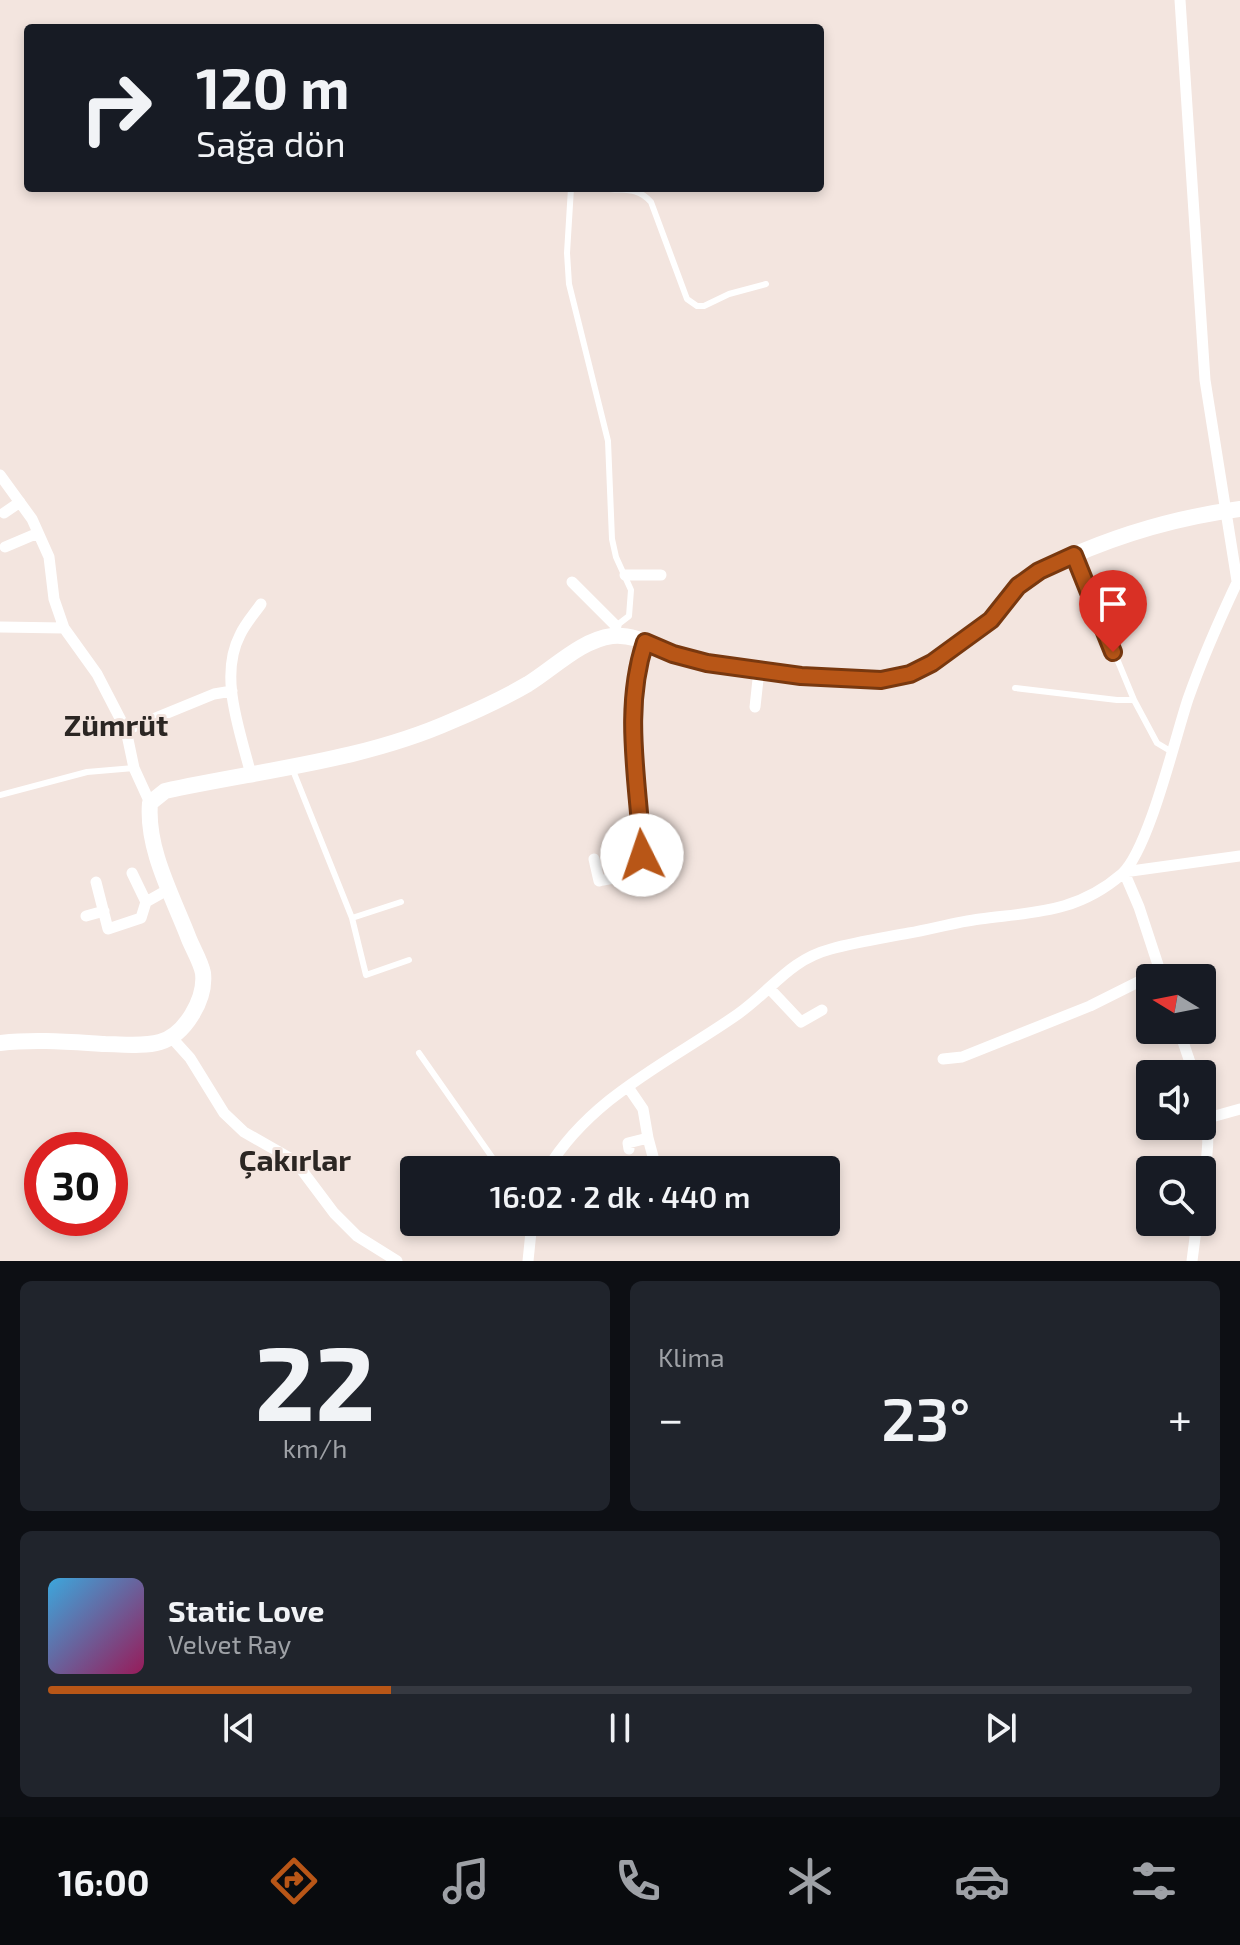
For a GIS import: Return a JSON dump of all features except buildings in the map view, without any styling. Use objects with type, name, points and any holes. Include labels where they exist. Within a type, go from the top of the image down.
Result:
[{"type":"street","points":[[555,1156],[593,1114],[628,1087],[739,1014],[809,955],[980,919],[1023,916],[1058,909],[1095,892],[1124,872],[1138,847],[1156,804],[1216,625],[1238,579],[1232,510],[1205,380],[1180,0]]},
{"type":"street","points":[[0,475],[20,502],[49,557],[54,599],[64,628],[97,674],[126,730],[134,768],[150,803],[154,845],[203,973],[200,996],[188,1020],[171,1037],[158,1043],[132,1045],[26,1040],[0,1043]]},
{"type":"street","points":[[4,513],[20,502]]},
{"type":"street","points":[[572,582],[613,631],[673,654],[707,663],[801,676],[881,680],[910,674],[932,663],[991,620],[1018,586],[1039,571],[1121,535],[1174,520],[1232,510]]},
{"type":"street","points":[[5,547],[38,533]]},
{"type":"street","points":[[625,575],[661,575]]},
{"type":"street","points":[[251,775],[232,691],[234,651],[239,635],[261,604]]},
{"type":"street","points":[[0,627],[64,628]]},
{"type":"street","points":[[150,803],[165,791],[292,768],[399,742],[453,721],[527,684],[613,631]]},
{"type":"street","points":[[594,859],[599,881],[631,873],[642,855],[632,705],[645,642]]},
{"type":"street","points":[[755,707],[759,670]]},
{"type":"street","points":[[126,730],[214,694],[232,691]]},
{"type":"street","points":[[1124,872],[1240,856]]},
{"type":"street","points":[[1124,872],[1157,964]]},
{"type":"street","points":[[96,882],[108,929],[141,918],[146,902],[132,873]]},
{"type":"street","points":[[146,902],[169,889]]},
{"type":"street","points":[[86,916],[104,911]]},
{"type":"street","points":[[943,1059],[962,1057],[1136,985]]},
{"type":"street","points":[[769,988],[801,1022],[822,1010]]},
{"type":"street","points":[[171,1037],[190,1058],[224,1113],[244,1132],[295,1161],[334,1213],[357,1236],[397,1261]]},
{"type":"street","points":[[628,1087],[643,1109],[653,1156]]},
{"type":"street","points":[[1216,1116],[1240,1109]]},
{"type":"street","points":[[629,1149],[628,1143],[648,1138]]},
{"type":"street","points":[[528,1261],[531,1236]]},
{"type":"street","points":[[1192,1261],[1195,1236]]},
{"type":"lane","points":[[571,192],[567,253],[569,284],[608,441],[612,539],[616,557],[631,590],[629,616],[613,631]]},
{"type":"lane","points":[[638,192],[653,206],[687,299],[693,304],[704,306],[729,294],[766,284]]},
{"type":"lane","points":[[1074,555],[1134,700],[1157,743],[1172,752]]},
{"type":"lane","points":[[1015,688],[1134,700]]},
{"type":"lane","points":[[0,795],[87,772],[134,768]]},
{"type":"lane","points":[[292,768],[352,918],[366,975],[409,960]]},
{"type":"lane","points":[[352,918],[401,902]]},
{"type":"lane","points":[[419,1053],[487,1156]]},
{"type":"district","name":"Zümrüt","points":[[116,724]]},
{"type":"district","name":"Çakırlar","points":[[295,1159]]},
{"type":"route","points":[[642,855],[632,705],[645,642],[707,663],[801,676],[881,680],[910,674],[932,663],[991,620],[1018,586],[1039,571],[1074,555],[1113,652]]}]
